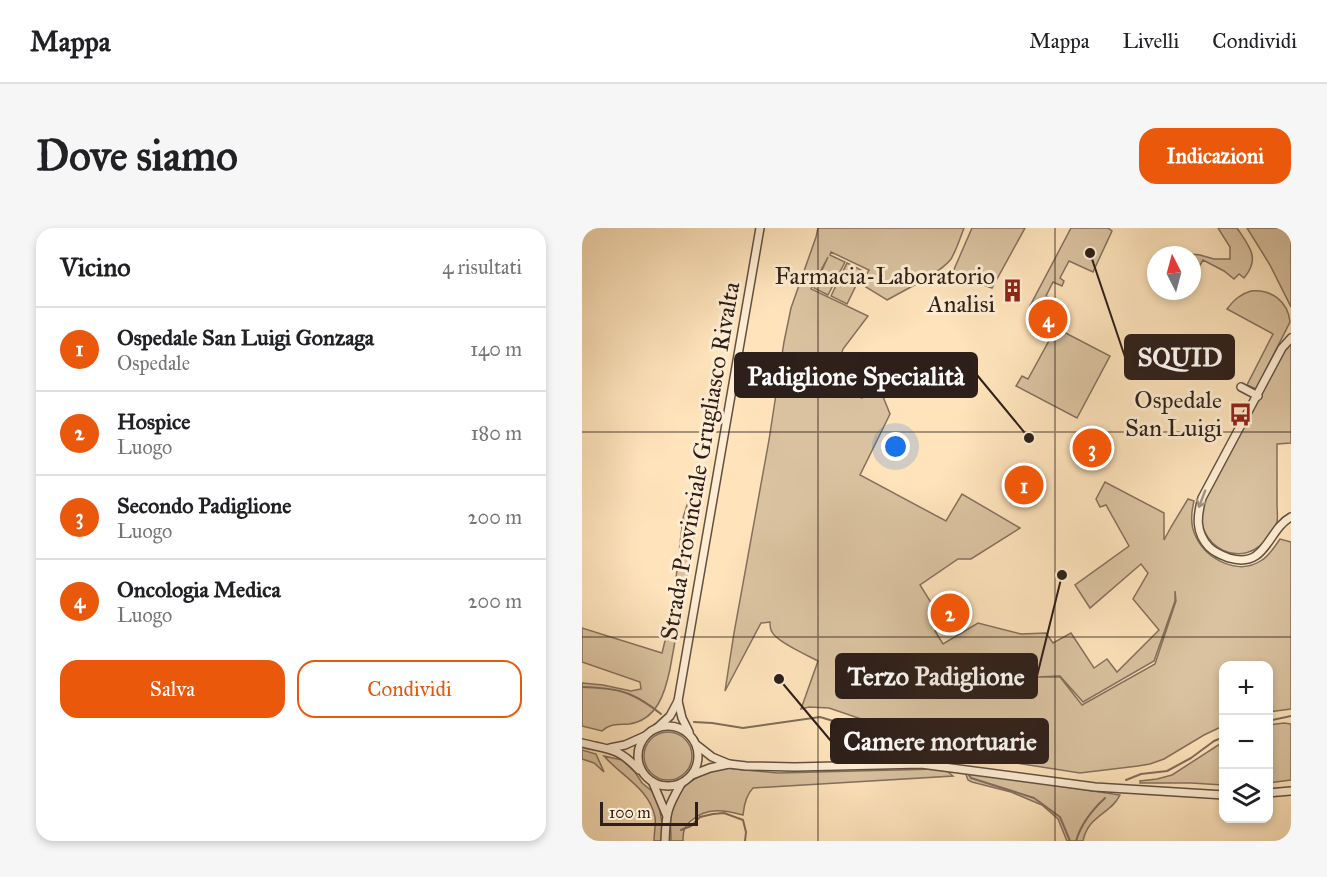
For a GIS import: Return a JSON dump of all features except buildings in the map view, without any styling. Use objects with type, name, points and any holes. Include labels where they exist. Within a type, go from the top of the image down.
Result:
[{"type":"street","name":"Strada Provinciale Grugliasco Rivalta","points":[[657,728],[670,716],[678,701],[760,228]]},
{"type":"street","points":[[1291,338],[1282,348],[1202,498],[1198,513],[1198,528],[1203,539],[1214,552],[1242,560],[1263,551],[1284,522],[1291,517]]},
{"type":"street","points":[[1241,387],[1257,396]]},
{"type":"street","name":"Strada Provinciale Grugliasco Rivalta","points":[[678,701],[682,718],[690,735]]},
{"type":"street","points":[[610,748],[625,745],[657,728],[670,726],[680,728],[712,757],[729,764],[762,768],[921,764],[1095,787],[1219,795]]},
{"type":"street","points":[[641,771],[638,751],[645,736]]},
{"type":"street","points":[[582,743],[610,748],[628,758],[646,778],[664,787],[673,787],[692,775],[729,764]]},
{"type":"street","points":[[692,775],[699,762],[698,746]]},
{"type":"street","points":[[653,783],[666,814]]},
{"type":"street","points":[[665,841],[666,814],[681,784]]},
{"type":"street","points":[[1273,793],[1291,791]]},
{"type":"shaded area","points":[[818,228],[964,228],[951,259],[946,264],[922,281],[887,300],[861,284],[869,270],[831,252],[830,255],[845,262],[828,295],[814,288],[828,257],[811,289],[868,316],[843,349],[836,372],[828,369],[824,382],[862,398],[878,377],[887,374],[892,376],[882,394],[890,414],[860,475],[946,521],[962,494],[1020,528],[971,559],[958,559],[920,585],[945,625],[935,631],[943,644],[978,623],[1021,634],[1046,633],[1053,643],[1071,633],[1094,668],[1107,659],[1117,672],[1159,630],[1133,599],[1148,573],[1141,564],[1090,608],[1075,585],[1129,546],[1106,505],[1100,507],[1096,499],[1105,482],[1164,513],[1164,540],[1188,499],[1194,501],[1192,519],[1196,537],[1208,553],[1224,563],[1234,566],[1253,565],[1267,556],[1280,539],[1291,542],[1291,709],[1273,711],[1273,661],[1219,661],[1219,728],[1164,759],[1150,764],[1080,773],[970,756],[829,708],[801,709],[818,661],[775,636],[771,631],[770,622],[761,623],[725,691],[791,308]],"holes":[[[1175,591],[1176,601],[1155,664],[1082,705],[1060,677],[1036,677],[1060,676],[1083,702],[1154,661],[1175,601]]]},
{"type":"shaded area","points":[[972,228],[1025,228],[992,288],[952,274]]},
{"type":"shaded area","points":[[1071,228],[1108,228],[1112,231],[1093,272],[1069,261],[1060,278],[1064,281],[1062,286],[1053,282],[1046,296],[1054,300],[1052,304],[1047,302],[1042,312],[1030,306]]},
{"type":"shaded area","points":[[1218,228],[1237,228],[1249,246],[1252,264],[1244,278],[1239,274],[1234,279],[1203,260],[1201,263],[1201,255],[1214,259],[1230,259],[1230,247]]},
{"type":"shaded area","points":[[1247,228],[1291,228],[1291,307],[1270,265]]},
{"type":"shaded area","points":[[847,263],[863,271],[847,304],[831,296]]},
{"type":"shaded area","points":[[1251,291],[1272,294],[1286,308],[1290,322],[1256,389],[1247,385],[1273,334],[1227,309],[1238,298]]},
{"type":"shaded area","points":[[1056,328],[1110,356],[1077,418],[1016,386],[1022,376],[1028,379]]},
{"type":"shaded area","points":[[1291,342],[1291,443],[1277,444],[1277,522],[1259,546],[1247,553],[1235,554],[1212,543],[1201,519],[1203,504],[1285,349]]},
{"type":"shaded area","points":[[696,470],[705,474],[670,669],[662,696],[653,711],[639,721],[611,726],[602,731],[582,726],[582,683],[631,691],[641,689],[640,682],[582,662],[582,628],[662,653],[672,613],[683,518]]},
{"type":"shaded area","points":[[1273,724],[1291,724],[1291,780],[1273,782]]},
{"type":"shaded area","points":[[668,732],[685,739],[692,756],[685,773],[668,780],[651,773],[644,756],[651,739]]},
{"type":"shaded area","points":[[1219,745],[1219,785],[1140,783],[1140,781],[1172,775]]},
{"type":"shaded area","points":[[582,750],[596,754],[604,772],[594,763],[582,759]]},
{"type":"shaded area","points":[[604,756],[622,760],[653,792],[659,805],[662,841],[654,841],[655,817],[647,798]]},
{"type":"shaded area","points":[[726,768],[778,773],[936,769],[947,771],[953,776],[753,788],[746,800],[743,815],[723,811],[704,813],[687,824],[683,841],[671,841],[671,811],[676,796],[694,779]]},
{"type":"shaded area","points":[[965,772],[1120,795],[1111,807],[1090,826],[1083,841],[1067,841],[1058,819],[1042,805],[1011,792],[972,782],[968,780]]},
{"type":"waterway","points":[[582,687],[624,692],[642,700],[661,714]]},
{"type":"waterway","points":[[1273,720],[1291,716]]},
{"type":"waterway","points":[[694,722],[743,728],[820,717],[910,744],[963,763]]},
{"type":"waterway","points":[[1126,780],[1141,774],[1167,771],[1219,739]]},
{"type":"waterway","points":[[967,772],[971,778],[1034,798],[1060,817],[1070,841]]},
{"type":"waterway","points":[[1076,841],[1087,818],[1105,798]]},
{"type":"waterway","points":[[681,830],[691,826],[700,817],[724,813],[743,820],[746,832],[745,841]]},
{"type":"place","name":"SQUID","points":[[1090,253]]},
{"type":"place","name":"Farmacia-Laboratorio Analisi","points":[[1013,290]]},
{"type":"place","name":"Oncologia Medica","points":[[1048,319]]},
{"type":"place","name":"Ospedale San Luigi","points":[[1240,414]]},
{"type":"place","name":"Padiglione Specialità","points":[[1029,438]]},
{"type":"place","name":"Secondo Padiglione","points":[[1092,448]]},
{"type":"place","name":"Ospedale San Luigi Gonzaga","points":[[1024,485]]},
{"type":"place","name":"Terzo Padiglione","points":[[1062,575]]},
{"type":"place","name":"Hospice","points":[[950,613]]},
{"type":"place","name":"Camere mortuarie","points":[[779,679]]}]
